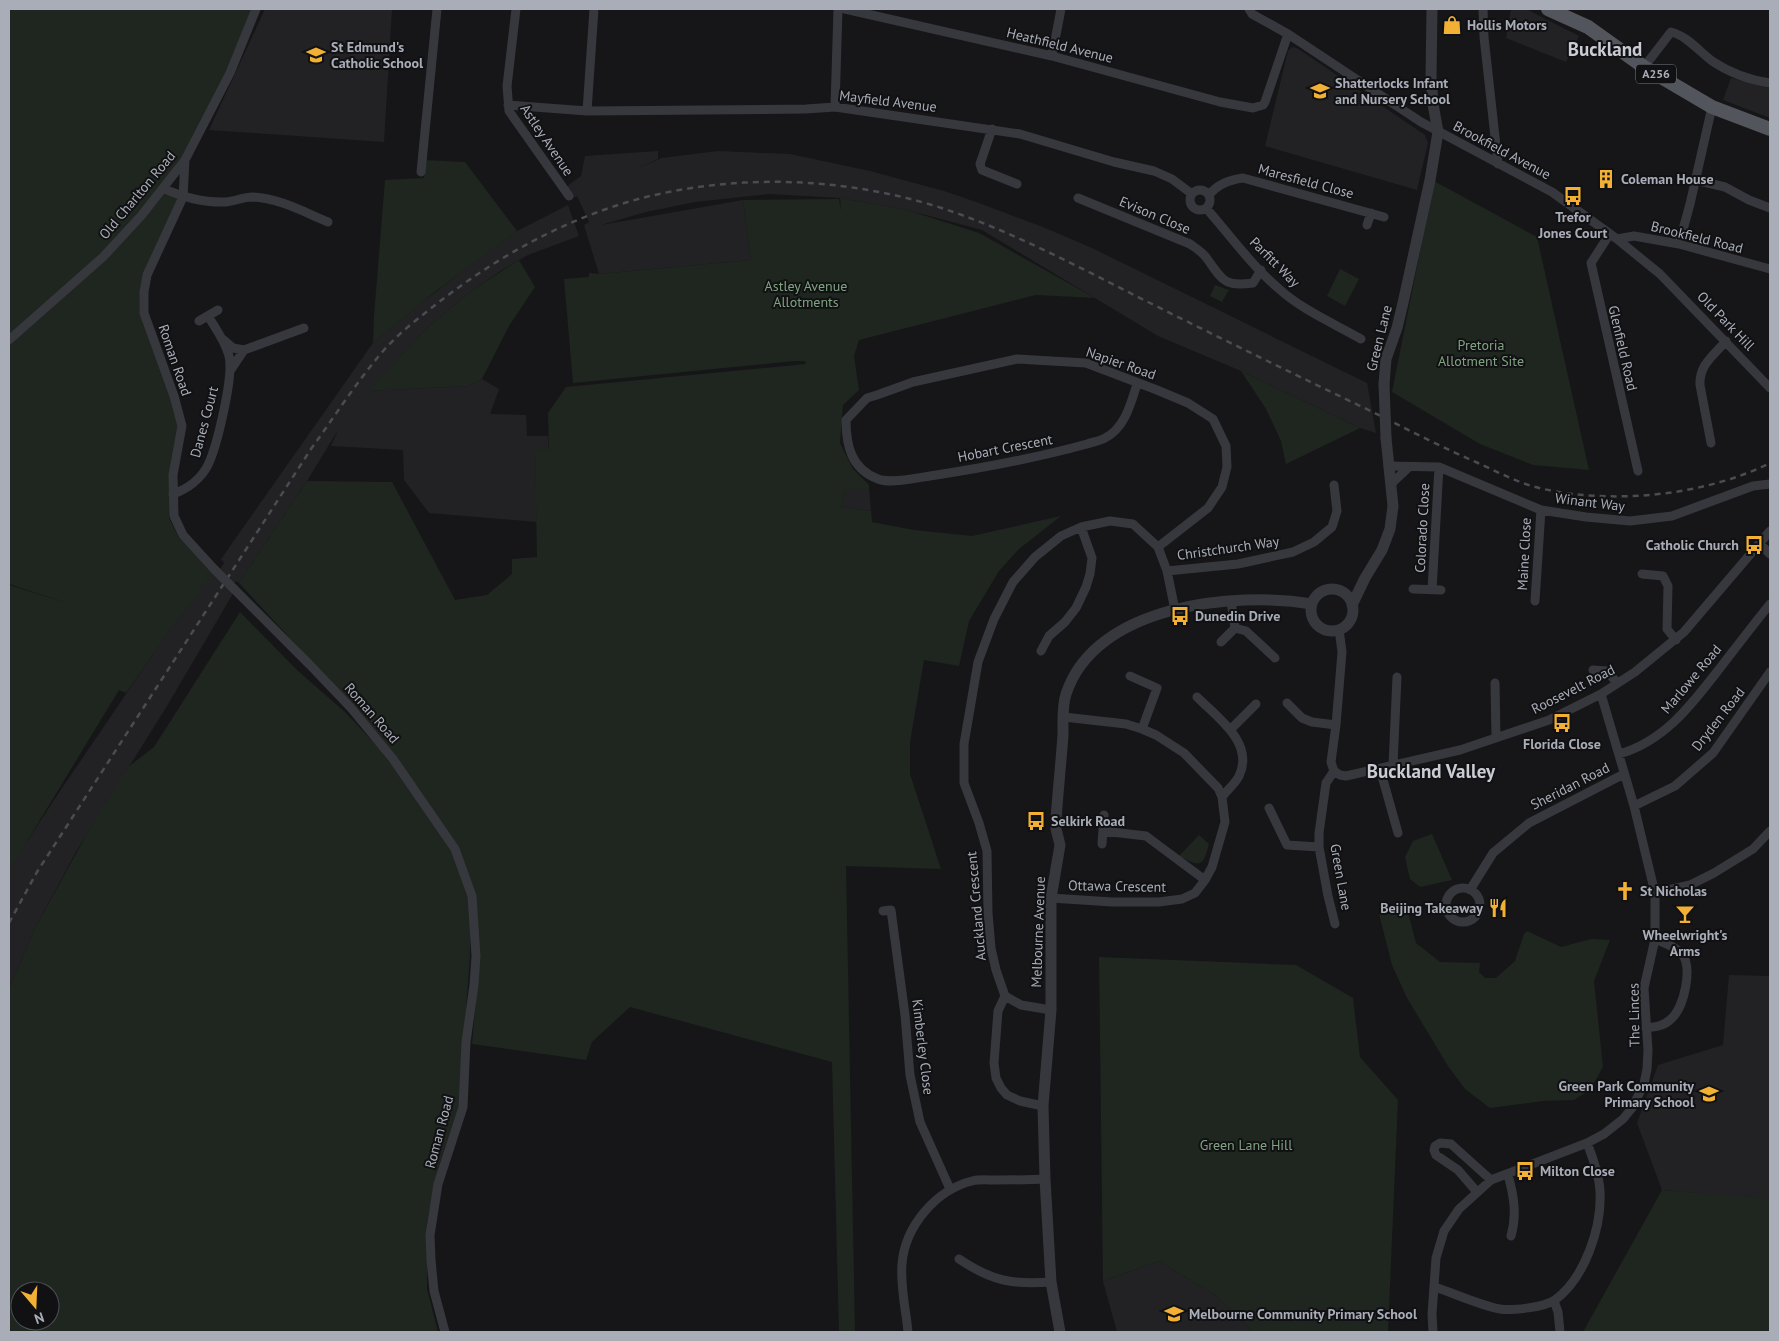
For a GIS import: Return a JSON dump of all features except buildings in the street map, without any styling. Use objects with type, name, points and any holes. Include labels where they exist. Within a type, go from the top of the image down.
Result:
[{"type":"main road","name":"A256","points":[[1548,9],[1588,27],[1644,67],[1712,108],[1770,129]]},
{"type":"street","name":"Old Charlton Road","points":[[9,340],[102,257],[141,216],[186,160],[230,73],[256,9]]},
{"type":"street","points":[[421,172],[438,9]]},
{"type":"street","name":"Astley Avenue","points":[[516,9],[507,86],[509,111],[569,196]]},
{"type":"street","points":[[587,111],[594,9]]},
{"type":"street","points":[[835,107],[838,9]]},
{"type":"street","name":"Heathfield Avenue","points":[[845,9],[1052,56],[1220,102],[1253,108],[1263,105],[1288,34]]},
{"type":"street","points":[[1052,56],[1061,9]]},
{"type":"street","name":"Brookfield Avenue","points":[[1249,9],[1252,14],[1288,34],[1438,132],[1552,192],[1660,274]]},
{"type":"street","name":"Green Lane","points":[[1352,604],[1382,550],[1390,529],[1393,506],[1386,438],[1384,384],[1386,359],[1397,328],[1403,303],[1430,180],[1438,132],[1431,76],[1432,9]]},
{"type":"street","points":[[1482,9],[1498,164]]},
{"type":"street","points":[[1644,67],[1671,32],[1679,34],[1714,62],[1741,77],[1770,83]]},
{"type":"street","name":"Mayfield Avenue","points":[[508,105],[587,111],[806,109],[835,107],[992,129],[1020,134],[1154,171],[1172,179],[1192,194],[1190,202],[1194,208],[1200,210],[1206,208]]},
{"type":"street","points":[[1679,244],[1712,108]]},
{"type":"street","points":[[992,129],[980,164],[982,170],[1018,184]]},
{"type":"street","name":"Roman Road","points":[[186,160],[184,196],[147,275],[144,292],[144,313],[174,396],[182,426],[173,475],[174,516],[183,535],[351,708],[393,759],[455,849],[472,896],[476,956],[466,1042],[463,1107],[438,1184],[430,1235],[434,1291],[445,1332]]},
{"type":"street","name":"Maresfield Close","points":[[1209,195],[1218,186],[1230,180],[1242,178],[1384,217]]},
{"type":"street","points":[[1695,180],[1725,187],[1749,200],[1770,208]]},
{"type":"street","points":[[163,188],[184,196],[226,202],[251,197],[279,201],[328,222]]},
{"type":"street","points":[[1192,194],[1201,190],[1209,195],[1210,202],[1206,208]]},
{"type":"street","name":"Evison Close","points":[[1078,198],[1190,244],[1201,252],[1215,272],[1226,282],[1239,285],[1253,283],[1260,270]]},
{"type":"street","name":"Parfitt Way","points":[[1206,208],[1278,288],[1301,306],[1361,339]]},
{"type":"street","points":[[1367,225],[1371,213]]},
{"type":"street","name":"Brookfield Road","points":[[1613,237],[1634,236],[1679,244],[1770,269]]},
{"type":"street","name":"Glenfield Road","points":[[1613,237],[1590,264],[1638,472]]},
{"type":"street","name":"Old Park Hill","points":[[1660,274],[1770,388]]},
{"type":"street","points":[[199,321],[218,310]]},
{"type":"street","name":"Danes Court","points":[[173,494],[181,491],[196,480],[208,465],[220,426],[230,371],[230,358],[223,340],[208,316]]},
{"type":"street","points":[[223,340],[233,348],[244,350],[304,328]]},
{"type":"street","points":[[1711,443],[1700,385],[1701,370],[1726,341]]},
{"type":"street","name":"Danes Court","points":[[230,371],[244,350]]},
{"type":"street","name":"Napier Road","points":[[853,458],[846,439],[846,420],[867,398],[913,382],[1017,359],[1086,363],[1188,403],[1213,419],[1226,446],[1227,467],[1222,487],[1208,508],[1158,547]]},
{"type":"street","name":"Hobart Crescent","points":[[853,458],[865,473],[880,480],[907,479],[967,470],[1055,453],[1105,438],[1119,426],[1129,407],[1137,384]]},
{"type":"street","name":"Winant Way","points":[[1388,466],[1439,467],[1540,510],[1630,521],[1672,516],[1753,486],[1770,484]]},
{"type":"street","points":[[1391,484],[1409,467]]},
{"type":"street","name":"Colorado Close","points":[[1414,589],[1437,590],[1439,467]]},
{"type":"street","name":"Christchurch Way","points":[[1167,571],[1238,564],[1294,552],[1307,546],[1332,527],[1336,511],[1334,485]]},
{"type":"street","name":"Maine Close","points":[[1535,600],[1540,510]]},
{"type":"street","points":[[1041,651],[1049,636],[1065,622],[1076,608],[1086,587],[1092,558],[1081,527],[1110,521],[1133,524],[1158,547],[1167,571],[1175,610]]},
{"type":"street","name":"Auckland Crescent","points":[[1005,996],[991,948],[988,913],[987,851],[964,783],[964,744],[978,662],[994,619],[1013,582],[1036,557],[1060,536],[1081,527]]},
{"type":"street","name":"Roosevelt Road","points":[[1334,772],[1343,776],[1460,750],[1549,720],[1600,694],[1635,672],[1676,640],[1712,602],[1770,531]]},
{"type":"street","points":[[1760,544],[1770,554]]},
{"type":"street","points":[[1642,574],[1663,576],[1668,586],[1667,629],[1676,640]]},
{"type":"street","name":"Green Lane","points":[[1343,592],[1365,578]]},
{"type":"street","points":[[1324,590],[1343,592],[1352,604],[1351,618],[1347,624],[1338,629],[1326,630],[1315,622],[1311,610],[1312,604],[1319,593],[1324,590]]},
{"type":"street","points":[[1231,601],[1235,628]]},
{"type":"street","name":"Melbourne Avenue","points":[[1060,1332],[1051,1282],[1043,1106],[1051,1010],[1051,898],[1060,845],[1056,829],[1056,819],[1066,694],[1079,668],[1093,650],[1114,634],[1141,620],[1175,610],[1231,601],[1285,601],[1312,604]]},
{"type":"street","name":"Marlowe Road","points":[[1619,754],[1654,739],[1676,721],[1770,604]]},
{"type":"street","points":[[1221,642],[1235,628]]},
{"type":"street","points":[[1235,628],[1246,631],[1274,658]]},
{"type":"street","name":"Green Lane","points":[[1335,924],[1319,847],[1326,783],[1334,772],[1331,762],[1342,652],[1338,629]]},
{"type":"street","points":[[1593,670],[1608,671],[1618,683]]},
{"type":"street","name":"Dryden Road","points":[[1634,806],[1675,786],[1713,752],[1770,673]]},
{"type":"street","points":[[1130,676],[1157,688],[1142,729]]},
{"type":"street","points":[[1393,765],[1397,677]]},
{"type":"street","points":[[1495,683],[1496,738]]},
{"type":"street","name":"The Linces","points":[[1433,1332],[1432,1314],[1436,1258],[1444,1231],[1458,1209],[1492,1180],[1587,1143],[1613,1127],[1632,1108],[1644,1084],[1648,1050],[1644,988],[1655,939],[1655,893],[1634,806],[1600,694]]},
{"type":"street","points":[[1196,697],[1230,730],[1240,744],[1243,761],[1240,775],[1222,797]]},
{"type":"street","points":[[1287,703],[1302,718],[1312,722],[1336,724]]},
{"type":"street","points":[[1230,730],[1256,704]]},
{"type":"street","points":[[1064,717],[1126,724],[1156,735],[1184,753],[1218,788],[1222,797],[1225,822],[1212,867],[1205,880],[1146,836],[1103,831]]},
{"type":"street","points":[[1380,769],[1398,833]]},
{"type":"street","name":"Sheridan Road","points":[[1470,890],[1493,853],[1529,822],[1624,774]]},
{"type":"street","points":[[1269,808],[1287,845],[1319,847]]},
{"type":"street","points":[[1102,844],[1104,815]]},
{"type":"street","points":[[1655,893],[1690,885],[1714,873],[1754,848],[1770,831]]},
{"type":"street","name":"Ottawa Crescent","points":[[1051,898],[1112,902],[1160,902],[1182,899],[1195,893],[1205,880]]},
{"type":"street","name":"Kimberley Close","points":[[883,911],[891,910],[905,1015],[910,1075],[920,1122],[950,1190]]},
{"type":"street","points":[[1646,1028],[1657,1027],[1672,1019],[1683,998],[1686,985],[1686,962],[1682,954],[1672,946],[1655,939]]},
{"type":"street","points":[[1043,1106],[1020,1101],[1007,1095],[996,1078],[994,1063],[998,1011],[1005,996],[1020,1006],[1051,1010]]},
{"type":"street","points":[[1477,1192],[1458,1170],[1436,1155],[1435,1146],[1440,1143],[1451,1144],[1492,1180]]},
{"type":"street","points":[[1435,1287],[1500,1309],[1537,1307],[1554,1301],[1573,1283],[1583,1265],[1598,1222],[1600,1205],[1597,1172],[1587,1143]]},
{"type":"street","points":[[1508,1175],[1514,1198],[1514,1224],[1511,1236]]},
{"type":"street","points":[[908,1332],[903,1292],[902,1263],[910,1234],[932,1203],[950,1190],[973,1180],[1045,1180]]},
{"type":"street","points":[[959,1259],[988,1276],[1004,1281],[1026,1284],[1051,1282]]},
{"type":"street","points":[[1554,1301],[1558,1312],[1560,1332]]},
{"type":"shaded area","name":"St Edmund's Catholic School","points":[[265,9],[392,9],[384,142],[209,130]]},
{"type":"shaded area","points":[[1511,9],[1526,9],[1579,36],[1566,62],[1506,38]]},
{"type":"shaded area","name":"Shatterlocks Infant and Nursery School","points":[[1292,47],[1297,48],[1425,135],[1428,143],[1417,190],[1265,146],[1288,51]]},
{"type":"shaded area","points":[[1731,78],[1770,88],[1770,118],[1723,100]]},
{"type":"shaded area","points":[[658,151],[658,159],[634,170],[662,158],[718,151],[790,154],[870,171],[944,191],[1043,227],[1092,248],[1367,383],[1376,433],[1360,428],[1241,371],[1158,336],[982,230],[907,210],[840,198],[769,194],[695,202],[646,212],[601,225],[743,200],[751,260],[599,274],[584,225],[589,222],[577,196],[573,198],[566,187],[581,176],[585,156]]},
{"type":"shaded area","points":[[568,205],[579,236],[528,255],[474,289],[429,326],[369,391],[468,386],[482,379],[499,389],[490,414],[526,415],[527,436],[548,436],[549,450],[535,450],[537,522],[429,513],[404,480],[403,450],[331,446],[338,430],[307,481],[239,583],[236,581],[231,588],[234,592],[167,706],[77,850],[35,928],[9,989],[9,871],[16,858],[160,644],[214,569],[218,572],[224,563],[221,559],[368,350],[373,343],[411,311],[491,249],[517,231]]},
{"type":"shaded area","points":[[845,489],[869,489],[871,511],[841,507]]},
{"type":"shaded area","name":"Green Park Community Primary School","points":[[1729,975],[1770,976],[1770,1200],[1662,1190],[1637,1123],[1658,1065],[1723,1045]]},
{"type":"shaded area","name":"Melbourne Community Primary School","points":[[1159,1261],[1217,1296],[1253,1332],[1117,1332],[1103,1281]]},
{"type":"green space","points":[[9,9],[256,9],[185,160],[163,188],[183,197],[147,275],[144,313],[182,426],[169,518],[179,538],[215,570],[126,693],[119,690],[9,871],[9,585],[73,605],[9,584]]},
{"type":"green space","points":[[425,160],[465,162],[517,231],[436,291],[373,343],[385,180],[424,178]]},
{"type":"green space","name":"Pretoria Allotment Site","points":[[1434,181],[1537,237],[1589,470],[1533,465],[1480,444],[1392,392]]},
{"type":"green space","name":"Astley Avenue Allotments","points":[[840,198],[907,210],[979,233],[1095,298],[1036,295],[859,340],[854,356],[859,390],[843,405],[840,443],[853,469],[869,485],[869,489],[845,489],[841,507],[871,511],[872,522],[914,530],[972,536],[1061,516],[1019,549],[999,571],[969,621],[959,666],[924,660],[910,742],[910,774],[941,869],[846,866],[855,1332],[839,1332],[832,1062],[630,1007],[592,1042],[586,1060],[472,1044],[479,967],[475,892],[456,846],[351,704],[239,583],[307,481],[392,482],[455,600],[487,595],[512,574],[512,559],[537,557],[535,450],[549,450],[548,413],[566,387],[806,364],[805,361],[795,361],[573,383],[564,279],[589,277],[589,273],[599,274],[751,260],[743,200],[839,199],[841,211]]},
{"type":"green space","points":[[519,260],[535,287],[509,326],[482,379],[468,386],[368,391],[429,326],[474,289]]},
{"type":"green space","points":[[1340,269],[1359,279],[1345,306],[1327,296]]},
{"type":"green space","points":[[1215,285],[1229,290],[1222,302],[1210,296]]},
{"type":"green space","points":[[1241,371],[1360,428],[1286,464],[1281,441],[1266,409]]},
{"type":"green space","points":[[240,612],[298,671],[345,712],[393,763],[455,849],[471,905],[470,956],[459,1105],[438,1168],[427,1223],[427,1289],[438,1332],[9,1332],[9,989],[35,928],[89,830],[128,767],[154,747]]},
{"type":"green space","points":[[1432,834],[1452,880],[1420,887],[1410,879],[1405,857],[1413,841]]},
{"type":"green space","points":[[1199,835],[1209,844],[1205,858],[1200,863],[1196,863],[1179,856]]},
{"type":"green space","points":[[1406,905],[1416,943],[1440,962],[1480,963],[1479,972],[1485,978],[1496,978],[1515,961],[1524,934],[1527,931],[1561,947],[1591,939],[1610,940],[1594,981],[1603,1067],[1590,1090],[1574,1100],[1543,1101],[1490,1108],[1465,1089],[1448,1066],[1407,998],[1392,965],[1379,914]]},
{"type":"green space","name":"Green Lane Hill","points":[[1099,957],[1296,965],[1353,998],[1360,1057],[1398,1100],[1388,1332],[1253,1332],[1217,1296],[1159,1261],[1103,1281]]},
{"type":"green space","points":[[1662,1190],[1770,1199],[1770,1332],[1583,1332]]},
{"type":"railway","points":[[9,923],[37,872],[311,449],[355,386],[390,343],[439,302],[510,254],[561,227],[614,206],[642,198],[714,185],[787,182],[824,184],[860,189],[896,196],[960,214],[1042,249],[1442,447],[1516,480],[1539,488],[1596,496],[1657,494],[1687,490],[1716,483],[1770,463]]},
{"type":"place","name":"Hollis Motors","points":[[1452,25]]},
{"type":"place","name":"St Edmund's Catholic School","points":[[316,55]]},
{"type":"place","name":"Shatterlocks Infant and Nursery School","points":[[1320,91]]},
{"type":"place","name":"Coleman House","points":[[1606,179]]},
{"type":"place","name":"Trefor Jones Court","points":[[1573,196]]},
{"type":"place","name":"Catholic Church","points":[[1754,545]]},
{"type":"place","name":"Dunedin Drive","points":[[1180,616]]},
{"type":"place","name":"Florida Close","points":[[1562,723]]},
{"type":"place","name":"Selkirk Road","points":[[1036,821]]},
{"type":"place","name":"St Nicholas","points":[[1625,891]]},
{"type":"place","name":"Beijing Takeaway","points":[[1498,908]]},
{"type":"place","name":"Wheelwright's Arms","points":[[1685,914]]},
{"type":"place","name":"Green Park Community Primary School","points":[[1709,1094]]},
{"type":"place","name":"Milton Close","points":[[1525,1171]]},
{"type":"place","name":"Melbourne Community Primary School","points":[[1174,1314]]},
{"type":"district","name":"Buckland","points":[[1605,49]]},
{"type":"district","name":"Buckland Valley","points":[[1431,771]]}]
